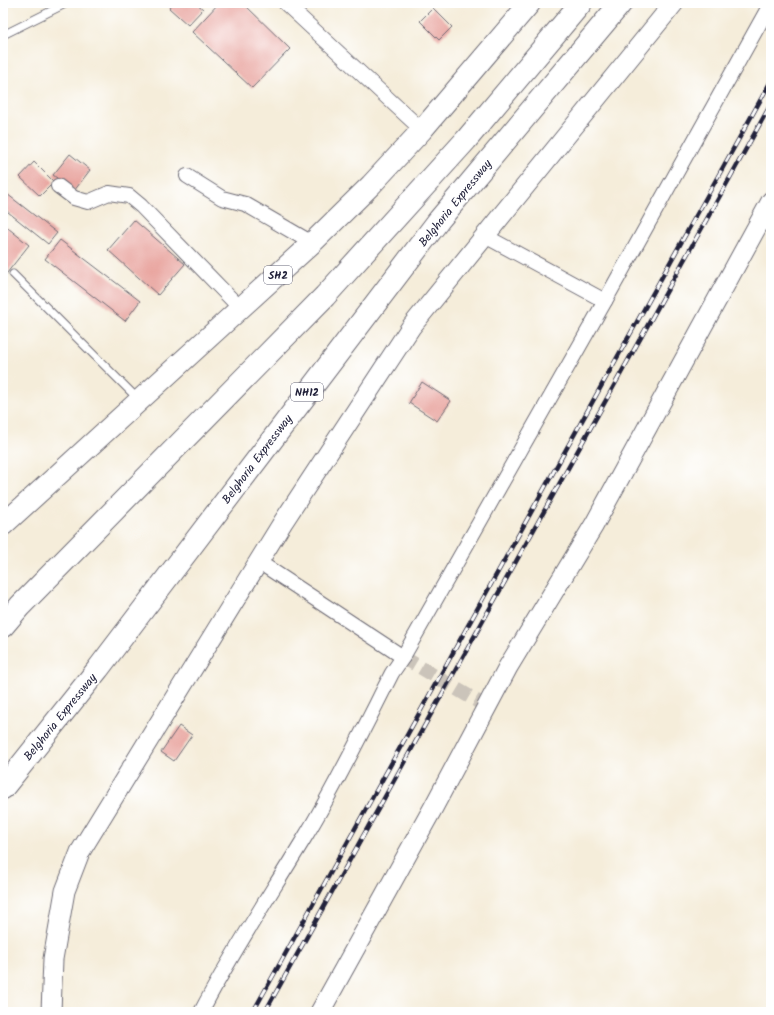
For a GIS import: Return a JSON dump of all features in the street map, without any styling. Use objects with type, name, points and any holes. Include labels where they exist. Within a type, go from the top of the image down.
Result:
[{"type":"highway","points":[[3,626],[20,606],[325,296],[466,140],[581,3]]},
{"type":"highway","name":"Belghoria Expressway","points":[[3,788],[98,669],[439,220],[621,3]]},
{"type":"main road","name":"SH2","points":[[3,525],[312,243],[371,185],[422,130],[530,3]]},
{"type":"street","points":[[285,3],[422,130]]},
{"type":"street","points":[[51,1012],[53,959],[65,891],[80,852],[283,522],[411,327],[674,3]]},
{"type":"street","points":[[201,1012],[239,943],[310,829],[333,788],[392,673],[403,657],[605,301],[771,3]]},
{"type":"street","points":[[187,176],[222,198],[245,204],[312,243]]},
{"type":"street","points":[[58,186],[74,198],[88,202],[109,194],[129,196],[141,206],[240,309]]},
{"type":"street","points":[[320,1012],[433,808],[508,667],[594,525],[741,253],[771,201]]},
{"type":"street","points":[[485,236],[605,301]]},
{"type":"street","points":[[259,562],[403,657]]},
{"type":"lane","points":[[3,35],[67,3]]},
{"type":"lane","points":[[13,274],[139,401]]},
{"type":"building","points":[[173,3],[196,3],[203,9],[188,25],[169,8]]},
{"type":"building","points":[[219,3],[243,3],[290,49],[252,88],[192,32]]},
{"type":"building","points":[[433,8],[452,27],[439,40],[420,21]]},
{"type":"building","points":[[70,154],[90,170],[74,191],[53,175]]},
{"type":"building","points":[[34,162],[54,182],[40,196],[20,177]]},
{"type":"building","points":[[7,194],[57,233],[48,244],[3,208],[3,199]]},
{"type":"building","points":[[134,220],[185,264],[158,295],[108,250]]},
{"type":"building","points":[[3,224],[29,245],[3,278]]},
{"type":"building","points":[[60,240],[140,301],[125,321],[45,259]]},
{"type":"building","points":[[422,382],[451,401],[437,421],[409,403]]},
{"type":"building","points":[[179,726],[192,735],[174,761],[161,752]]},
{"type":"tunnel","points":[[403,657],[487,707]]},
{"type":"railway","points":[[253,1012],[771,81]]},
{"type":"railway","points":[[265,1012],[771,104]]}]
